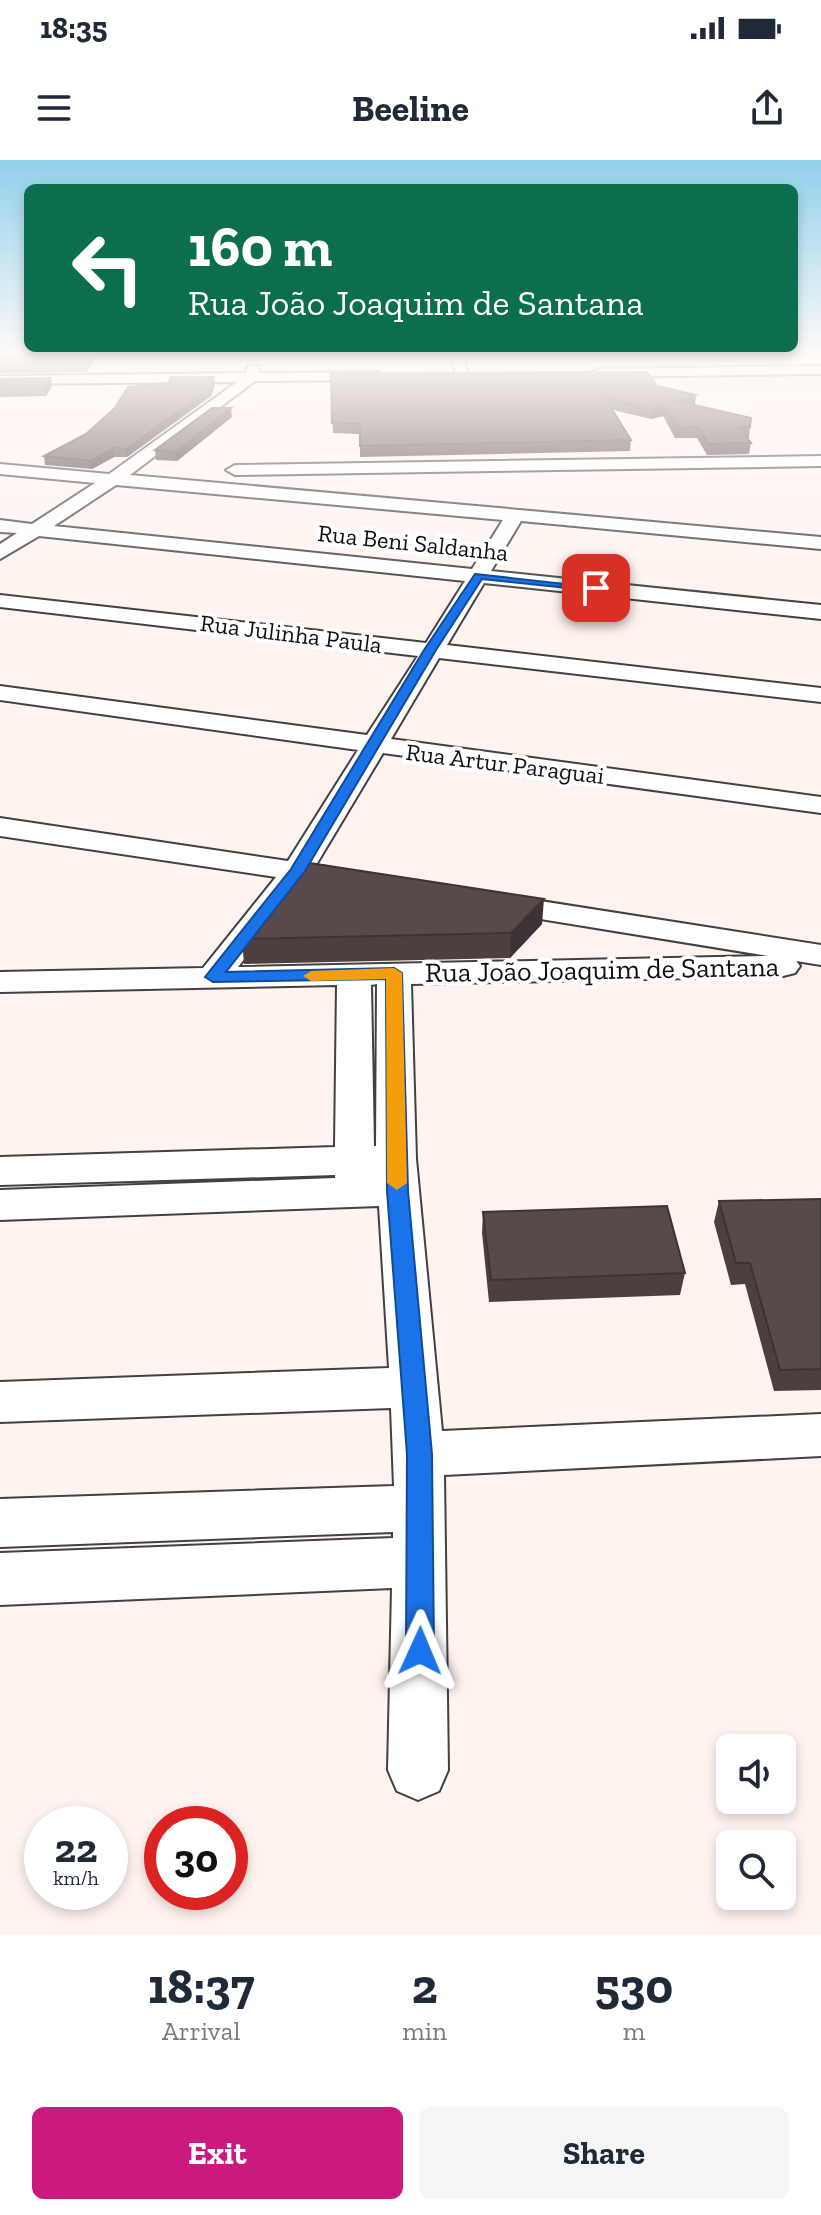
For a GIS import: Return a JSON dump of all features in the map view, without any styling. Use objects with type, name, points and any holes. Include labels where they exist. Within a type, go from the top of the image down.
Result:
[{"type":"street","points":[[0,553],[169,438]]},
{"type":"street","points":[[119,475],[821,461]]},
{"type":"street","points":[[0,469],[119,475],[821,543]]},
{"type":"street","points":[[213,977],[297,871],[516,514]]},
{"type":"street","name":"Rua Beni Saldanha","points":[[0,526],[821,612]]},
{"type":"street","name":"Rua Julinha Paula","points":[[0,601],[821,695]]},
{"type":"street","name":"Rua Artur Paraguai","points":[[0,693],[373,747],[821,805]]},
{"type":"street","points":[[0,827],[374,883]]},
{"type":"street","points":[[467,898],[821,955]]},
{"type":"street","name":"Rua João Joaquim de Santana","points":[[0,982],[821,965]]},
{"type":"street","points":[[376,1176],[394,973]]},
{"type":"street","points":[[354,975],[376,1176],[413,1387],[419,1454],[418,1770]]},
{"type":"street","points":[[0,1171],[376,1176]]},
{"type":"street","points":[[0,1205],[376,1176]]},
{"type":"street","points":[[0,1402],[413,1387]]},
{"type":"street","points":[[419,1454],[821,1435]]},
{"type":"street","points":[[0,1523],[420,1508]]},
{"type":"street","points":[[0,1579],[421,1562]]},
{"type":"building","points":[[79,438],[142,438],[126,449],[113,448],[91,461],[44,456]]},
{"type":"building","points":[[172,438],[194,438],[176,452],[155,450]]},
{"type":"building","points":[[360,438],[631,440],[360,446]]},
{"type":"building","points":[[704,438],[747,438],[751,443],[708,444]]},
{"type":"building","points":[[303,862],[544,899],[511,933],[242,939]]},
{"type":"building","points":[[821,1199],[821,1369],[780,1370],[750,1263],[736,1263],[719,1201]]},
{"type":"building","points":[[667,1206],[685,1273],[491,1280],[483,1212]]},
{"type":"slow traffic","points":[[311,976],[394,973],[397,1183]]},
{"type":"route","points":[[420,1651],[419,1454],[397,1191],[394,973],[213,977],[297,871],[430,650],[479,576],[596,588]]}]
